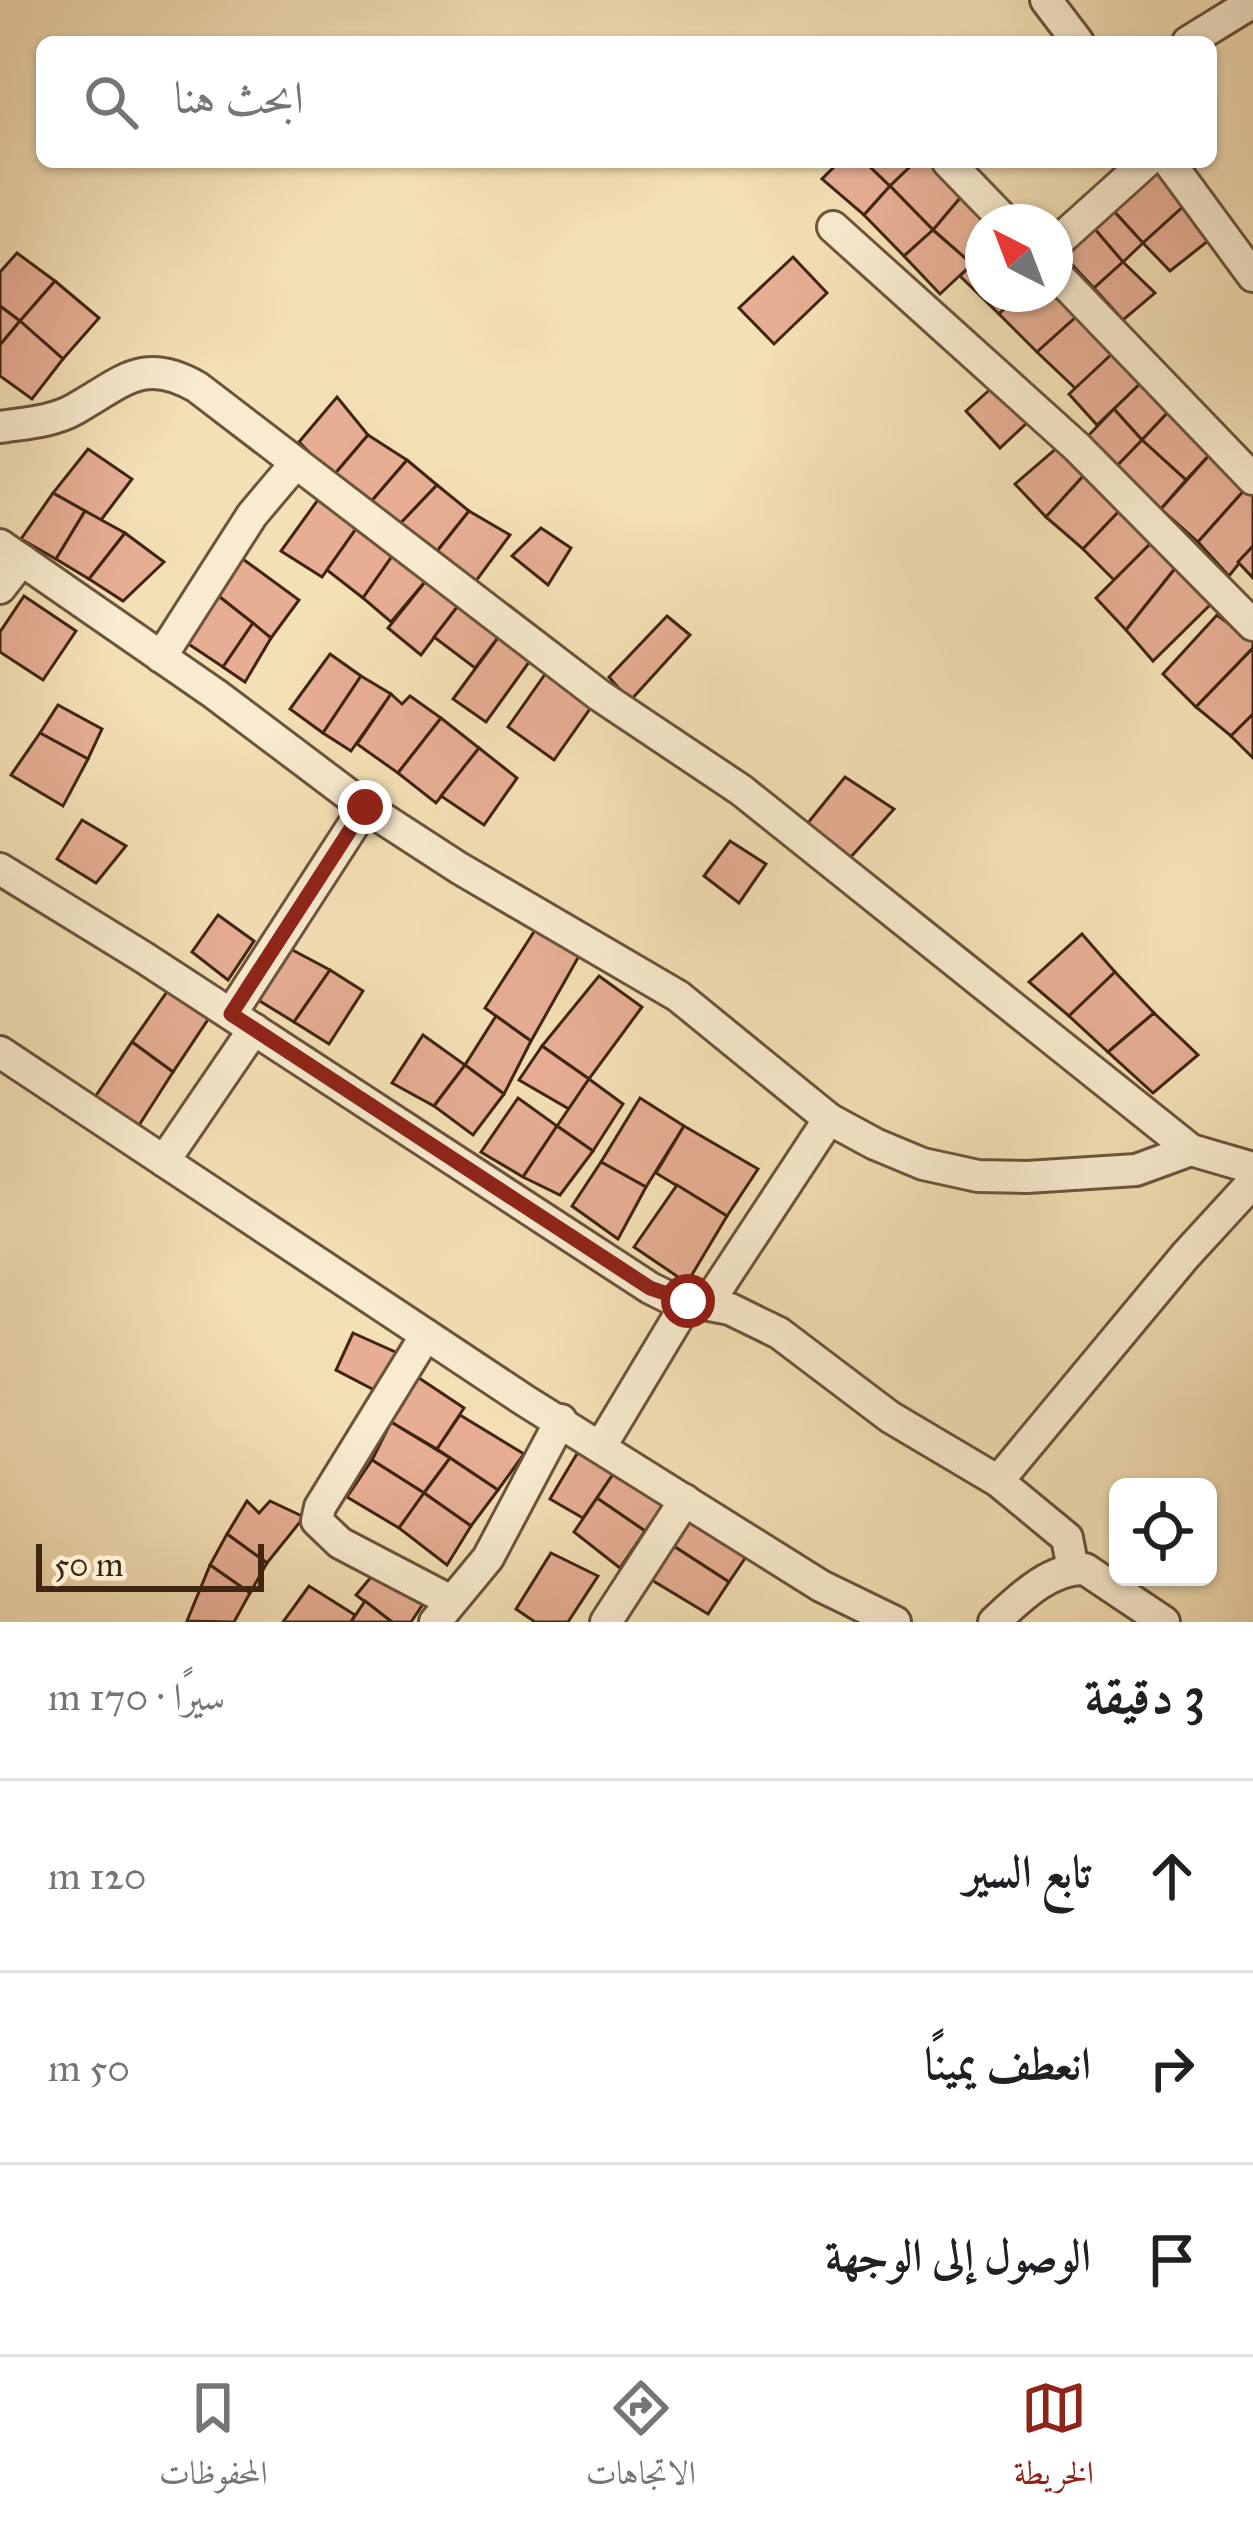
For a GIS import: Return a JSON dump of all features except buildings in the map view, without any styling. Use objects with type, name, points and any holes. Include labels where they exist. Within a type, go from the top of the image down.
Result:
[{"type":"street","points":[[1046,0],[1073,36]]},
{"type":"street","points":[[1199,36],[1253,2]]},
{"type":"street","points":[[954,168],[989,204]]},
{"type":"street","points":[[1073,228],[1139,168]]},
{"type":"street","points":[[1173,168],[1253,276]]},
{"type":"street","points":[[833,227],[1077,447],[1253,625]]},
{"type":"street","points":[[1073,292],[1253,479]]},
{"type":"street","points":[[0,427],[44,421],[73,410],[139,372],[175,375],[197,387],[599,695],[741,790],[1191,1150],[1253,1168]]},
{"type":"street","points":[[161,656],[252,515],[296,464]]},
{"type":"street","points":[[0,588],[11,553],[161,656],[365,807],[678,997],[830,1118],[875,1144],[923,1164],[978,1176],[1136,1170],[1191,1150]]},
{"type":"street","points":[[164,1161],[365,807]]},
{"type":"street","points":[[0,868],[650,1288],[730,1309],[779,1333],[890,1418],[998,1481],[1067,1538],[1072,1569]]},
{"type":"street","points":[[0,1052],[426,1335],[685,1500],[821,1586],[895,1622]]},
{"type":"street","points":[[601,1446],[830,1118]]},
{"type":"street","points":[[998,1481],[1185,1256],[1253,1183]]},
{"type":"street","points":[[426,1335],[317,1520],[340,1544],[442,1611],[488,1558],[561,1420]]},
{"type":"street","points":[[606,1622],[685,1500]]},
{"type":"street","points":[[994,1622],[1045,1581],[1072,1569],[1085,1569],[1164,1622]]},
{"type":"route","points":[[365,807],[231,1014],[650,1288],[688,1301]]}]
